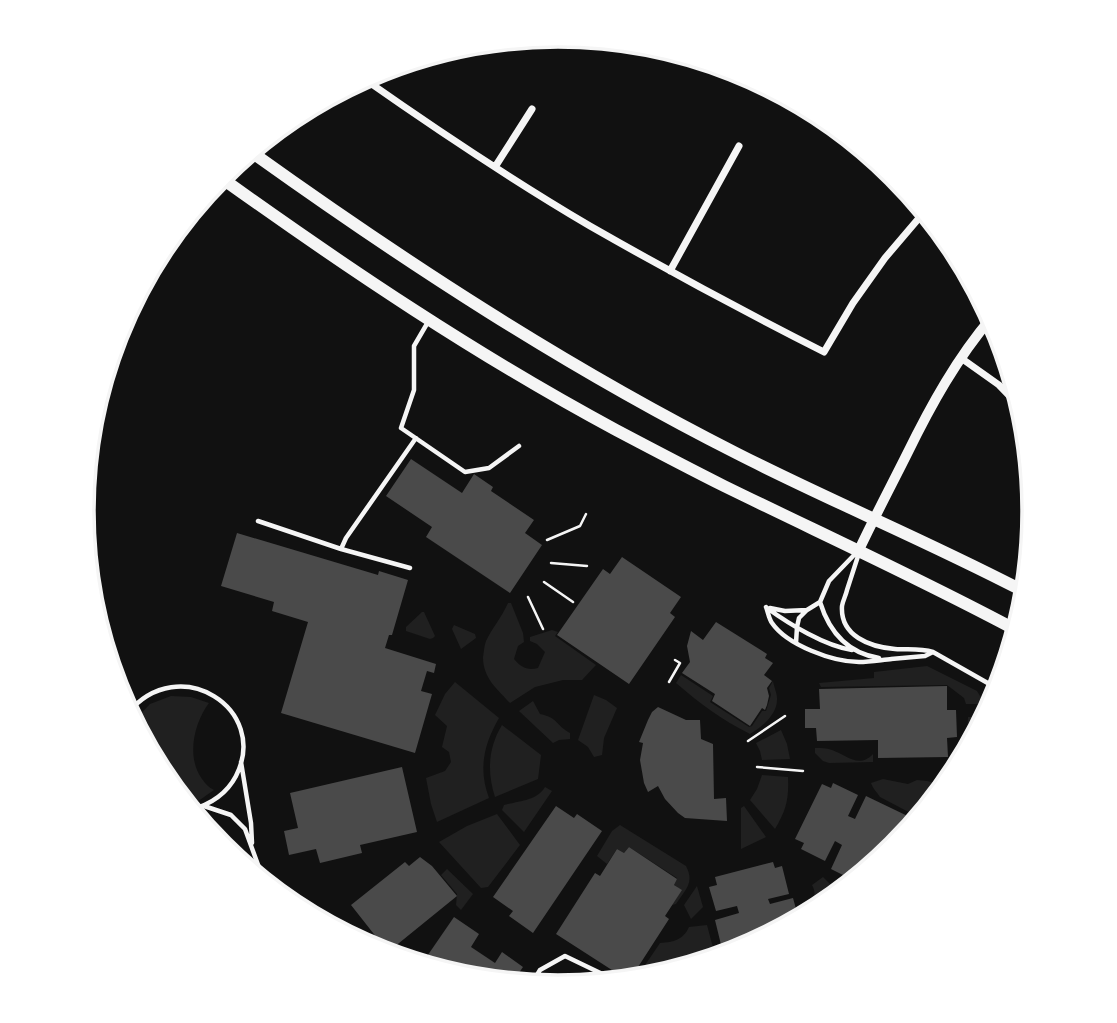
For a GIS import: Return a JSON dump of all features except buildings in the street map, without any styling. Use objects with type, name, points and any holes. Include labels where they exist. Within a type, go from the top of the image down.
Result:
[{"type":"main road","points":[[258,157],[367,233],[521,332],[628,396],[737,454],[1016,588]]},
{"type":"main road","points":[[229,184],[340,262],[506,367],[613,428],[722,485],[859,550],[1008,626]]},
{"type":"street","points":[[375,86],[495,167],[588,225],[824,352],[853,303],[885,258],[919,218]]},
{"type":"street","points":[[495,167],[532,109]]},
{"type":"street","points":[[670,271],[739,146]]},
{"type":"street","points":[[859,550],[937,395],[984,327]]},
{"type":"street","points":[[961,358],[1008,394]]},
{"type":"lane","points":[[430,319],[414,346],[414,390],[401,428],[465,472],[489,468],[519,446]]},
{"type":"lane","points":[[341,548],[416,438]]},
{"type":"lane","points":[[258,521],[410,568]]},
{"type":"lane","points":[[796,643],[799,618],[820,602],[829,581],[859,550]]},
{"type":"lane","points":[[859,550],[842,603],[845,625],[856,636],[874,646],[923,649],[933,653],[988,685]]},
{"type":"lane","points":[[820,602],[826,621],[842,640],[855,650]]},
{"type":"lane","points":[[766,607],[771,622],[788,639],[835,659],[859,662],[933,653]]},
{"type":"lane","points":[[766,607],[785,611],[807,610]]},
{"type":"lane","points":[[766,607],[782,619],[837,648],[892,659]]},
{"type":"lane","points":[[137,704],[144,697],[163,688],[186,686],[208,692],[227,707],[239,727],[243,750],[241,761],[232,784],[203,806]]},
{"type":"lane","points":[[241,761],[251,823],[251,848]]},
{"type":"lane","points":[[203,806],[231,815],[245,829],[258,866]]},
{"type":"lane","points":[[537,975],[540,970],[565,956],[602,974]]},
{"type":"path","points":[[547,540],[580,526],[586,514]]},
{"type":"path","points":[[551,563],[587,566]]},
{"type":"path","points":[[544,582],[573,602]]},
{"type":"path","points":[[528,597],[543,629]]},
{"type":"path","points":[[669,682],[680,663],[675,660]]},
{"type":"path","points":[[748,741],[785,716]]},
{"type":"path","points":[[757,767],[803,771]]},
{"type":"shaded area","points":[[508,603],[511,603],[523,633],[524,642],[518,646],[514,659],[522,666],[527,669],[538,668],[545,652],[530,641],[530,637],[552,630],[558,632],[555,636],[596,665],[582,680],[563,680],[535,687],[510,703],[488,677],[483,657],[486,641]]},
{"type":"shaded area","points":[[422,612],[435,636],[433,638],[406,631],[406,627]]},
{"type":"shaded area","points":[[454,625],[475,634],[476,638],[461,649],[452,629]]},
{"type":"shaded area","points":[[927,666],[977,691],[982,700],[981,704],[966,704],[964,698],[947,685],[821,687],[819,683],[874,678],[874,672]]},
{"type":"shaded area","points":[[681,675],[713,696],[710,702],[749,727],[762,711],[766,711],[771,695],[769,688],[773,681],[777,704],[764,724],[750,734],[711,711],[676,683]]},
{"type":"shaded area","points":[[455,682],[499,718],[484,757],[484,777],[489,798],[437,822],[426,778],[445,771],[451,762],[449,752],[442,747],[447,726],[435,715],[445,694]]},
{"type":"shaded area","points":[[594,695],[617,708],[604,738],[602,755],[594,757],[588,747],[578,740]]},
{"type":"shaded area","points":[[171,696],[191,697],[209,703],[199,720],[193,751],[197,770],[206,784],[214,790],[197,802],[156,744],[142,717],[141,714],[150,704]]},
{"type":"shaded area","points":[[533,701],[540,714],[551,718],[570,733],[570,739],[553,743],[519,711]]},
{"type":"shaded area","points":[[968,717],[975,717],[965,737]]},
{"type":"shaded area","points":[[502,725],[541,755],[538,779],[495,797],[490,760]]},
{"type":"shaded area","points":[[781,730],[790,759],[762,760],[756,743]]},
{"type":"shaded area","points":[[815,748],[830,749],[858,761],[873,754],[873,762],[829,763],[815,753]]},
{"type":"shaded area","points":[[762,775],[788,777],[786,804],[775,829],[750,800]]},
{"type":"shaded area","points":[[883,779],[908,784],[917,780],[935,783],[912,814],[880,797],[871,783]]},
{"type":"shaded area","points":[[545,787],[552,791],[524,832],[502,810],[504,805],[532,798]]},
{"type":"shaded area","points":[[744,806],[766,837],[741,849],[741,808]]},
{"type":"shaded area","points":[[497,814],[520,845],[488,887],[481,888],[439,842],[467,826]]},
{"type":"shaded area","points":[[620,825],[686,866],[689,882],[676,904],[672,905],[681,890],[674,885],[677,878],[629,847],[624,853],[617,849],[607,864],[597,856],[612,831]]},
{"type":"shaded area","points":[[447,869],[473,894],[461,910],[456,905],[457,894],[441,875]]},
{"type":"shaded area","points":[[823,877],[832,886],[813,900],[812,885]]},
{"type":"shaded area","points":[[697,886],[703,907],[691,919],[684,905]]},
{"type":"shaded area","points":[[707,925],[713,949],[643,968],[660,943],[678,940],[689,927]]}]
